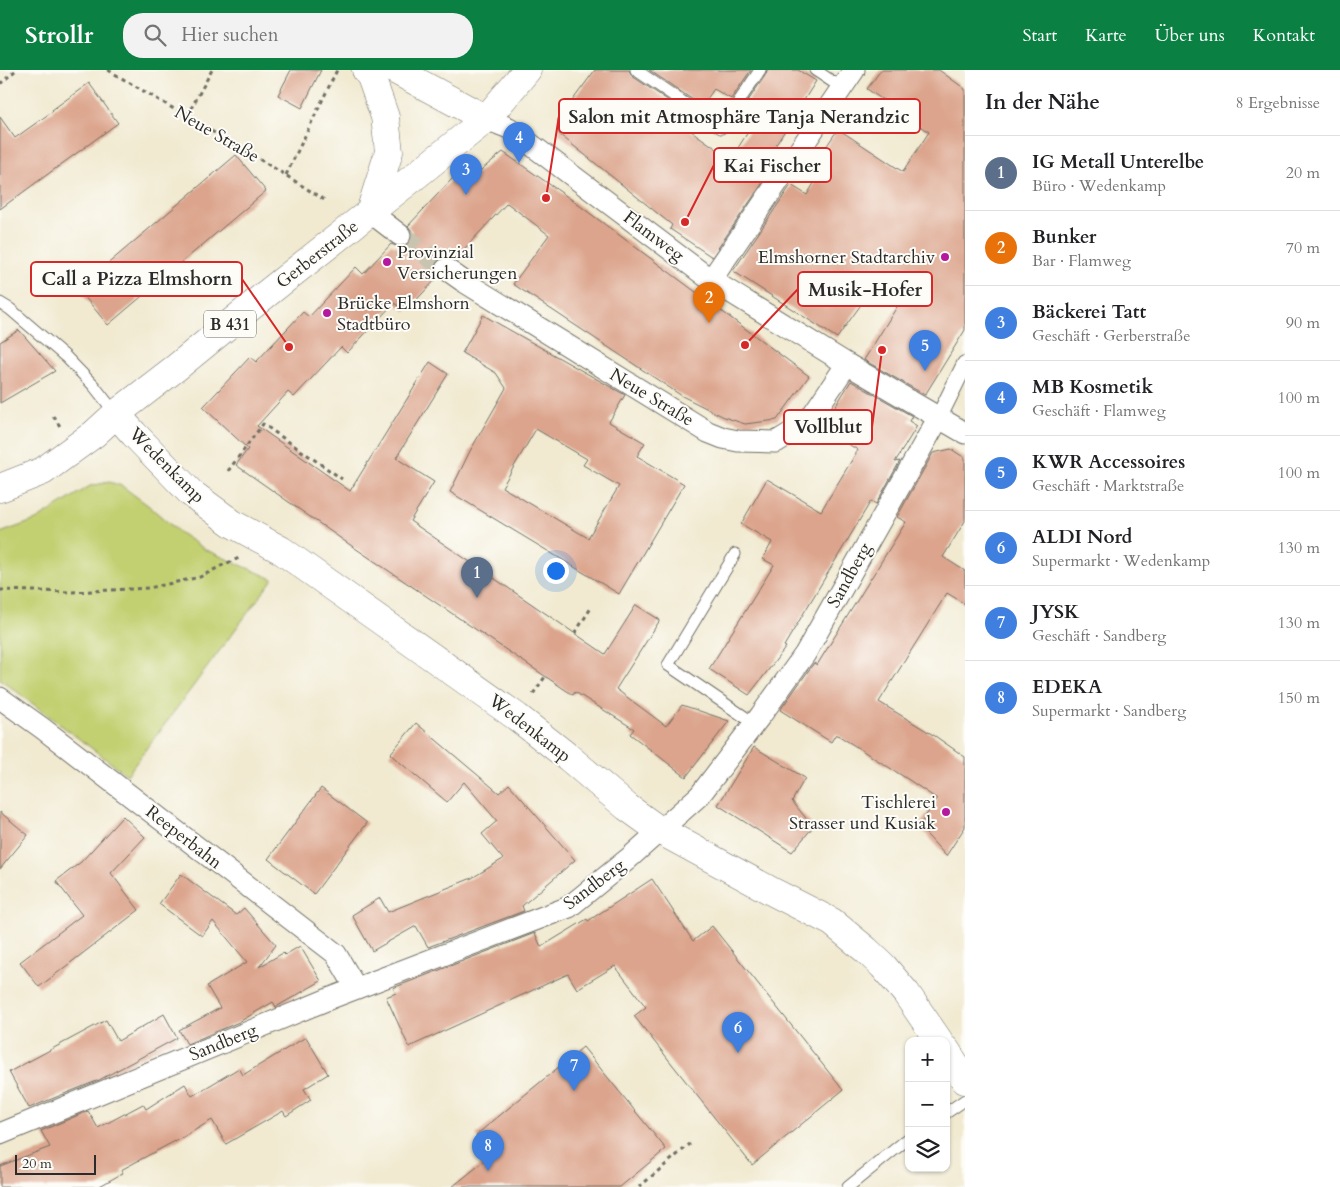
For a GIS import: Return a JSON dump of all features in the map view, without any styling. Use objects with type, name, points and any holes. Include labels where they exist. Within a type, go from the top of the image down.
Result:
[{"type":"main road","points":[[366,70],[385,117],[388,152],[370,212]]},
{"type":"main road","name":"Flamweg","points":[[395,70],[486,119]]},
{"type":"main road","name":"B 431","points":[[486,119],[527,70]]},
{"type":"main road","name":"Gerberstraße","points":[[0,488],[43,470],[94,434],[116,414],[184,362],[264,295],[486,119]]},
{"type":"main road","name":"Wedenkamp","points":[[116,414],[191,493],[233,524],[281,550],[517,716],[627,808],[659,830],[772,892],[832,922],[883,966],[906,994],[936,1037]]},
{"type":"main road","points":[[950,1056],[965,1080]]},
{"type":"street","points":[[711,280],[854,70]]},
{"type":"street","name":"Flamweg","points":[[486,119],[509,128],[711,280],[965,434]]},
{"type":"street","points":[[370,212],[400,235]]},
{"type":"street","name":"Neue Straße","points":[[446,268],[463,281],[708,432],[723,438],[738,441],[776,442],[807,422],[847,364]]},
{"type":"street","points":[[939,417],[965,364]]},
{"type":"street","name":"Sandberg","points":[[0,1134],[356,988],[569,907],[700,795],[755,724],[805,654],[939,417]]},
{"type":"street","name":"Reeperbahn","points":[[0,698],[42,728],[336,954],[356,988]]},
{"type":"lane","points":[[636,70],[721,128],[760,70]]},
{"type":"lane","points":[[816,70],[842,88]]},
{"type":"lane","points":[[0,303],[10,309],[66,358],[94,386],[116,414]]},
{"type":"lane","points":[[735,554],[668,665],[755,724]]},
{"type":"lane","points":[[950,1110],[965,1100]]},
{"type":"lane","points":[[848,1187],[905,1141]]},
{"type":"path","points":[[0,84],[16,70]]},
{"type":"path","name":"Neue Straße","points":[[108,70],[286,174],[326,201]]},
{"type":"path","points":[[186,116],[212,70]]},
{"type":"path","points":[[286,174],[337,70]]},
{"type":"path","points":[[228,471],[263,424],[342,479]]},
{"type":"path","points":[[0,590],[72,592],[149,588],[200,578],[240,558]]},
{"type":"path","points":[[574,633],[591,608]]},
{"type":"path","points":[[533,694],[546,677]]},
{"type":"path","points":[[638,1187],[690,1144]]},
{"type":"green space","points":[[109,482],[122,486],[180,533],[206,550],[273,579],[127,775],[0,679],[0,533],[36,520],[90,486]]},
{"type":"building","points":[[291,70],[321,70],[302,108],[278,95]]},
{"type":"building","points":[[595,70],[629,70],[632,76],[694,118],[687,128],[731,159],[758,116],[744,107],[767,70],[798,70],[816,81],[762,167],[770,172],[712,257],[670,229],[672,225],[559,134],[558,120]]},
{"type":"building","points":[[649,70],[751,70],[731,99],[714,89],[702,106]]},
{"type":"building","points":[[881,70],[939,70],[965,89],[965,330],[925,395],[864,360],[903,297],[878,281],[837,338],[733,271],[791,185],[807,195],[829,158],[822,153],[838,129],[903,172],[929,132],[867,89]]},
{"type":"building","points":[[89,83],[118,123],[0,209],[0,117],[15,138]]},
{"type":"building","points":[[503,152],[572,200],[809,376],[777,420],[745,424],[724,417],[682,396],[513,284],[549,235],[507,203],[454,260],[447,257],[436,261],[434,274],[437,278],[406,311],[394,303],[347,353],[341,347],[294,397],[288,392],[257,426],[350,491],[430,362],[448,374],[396,458],[434,482],[410,521],[605,654],[636,605],[660,620],[616,689],[666,726],[682,705],[729,721],[686,777],[630,734],[634,729],[575,692],[573,695],[343,540],[236,465],[248,449],[203,407],[250,357],[256,362],[303,312],[309,317],[356,267],[363,274],[391,244],[404,247],[410,243],[412,231],[408,226],[466,164],[476,174]]},
{"type":"building","points":[[236,155],[266,191],[108,325],[78,289]]},
{"type":"building","points":[[483,315],[625,395],[609,422],[645,443],[637,456],[684,484],[619,594],[450,492],[470,451],[506,388],[496,373],[462,353]],"holes":[[[536,429],[587,459],[583,465],[619,486],[588,538],[502,487]]]},
{"type":"building","points":[[19,330],[55,371],[0,403],[0,342]]},
{"type":"building","points":[[851,381],[912,416],[909,421],[917,426],[895,462],[900,461],[876,504],[871,501],[784,646],[786,647],[749,695],[709,669],[774,565],[763,559],[772,542],[741,524],[767,479],[821,511],[858,450],[822,428]]},
{"type":"building","points":[[951,449],[965,458],[965,521],[943,557],[965,571],[965,604],[947,593],[879,702],[935,736],[965,757],[965,827],[946,856],[919,826],[937,799],[836,734],[831,742],[780,710],[814,663],[817,665],[906,522],[897,517],[933,453]]},
{"type":"building","points":[[416,723],[499,793],[509,784],[575,860],[522,906],[524,911],[428,947],[416,926],[372,951],[352,915],[380,898],[388,912],[472,878],[503,859],[482,834],[497,821],[464,782],[447,802],[390,754]]},
{"type":"building","points":[[754,747],[805,778],[792,801],[813,827],[792,852],[718,805]]},
{"type":"building","points":[[321,788],[367,823],[314,894],[268,859]]},
{"type":"building","points":[[0,812],[28,835],[0,869]]},
{"type":"building","points":[[123,816],[145,837],[111,873],[139,910],[39,987],[20,962],[82,915],[56,881],[81,862]]},
{"type":"building","points":[[181,874],[236,915],[244,908],[276,945],[259,967],[283,953],[285,955],[300,946],[321,981],[276,1007],[273,1002],[239,1022],[187,1044],[179,1030],[220,1008],[207,986],[247,962],[213,921],[202,936],[159,904]]},
{"type":"building","points":[[652,879],[693,941],[712,926],[843,1090],[752,1165],[634,1016],[646,1007],[615,966],[577,989],[568,974],[409,1047],[386,997],[396,993],[393,988],[535,933],[541,947],[587,919],[588,921]]},
{"type":"building","points":[[164,1014],[177,1038],[99,1080],[29,1108],[9,1072],[106,1020],[118,1041]]},
{"type":"building","points":[[306,1037],[328,1074],[304,1089],[311,1100],[286,1116],[283,1111],[226,1144],[212,1120],[121,1170],[123,1173],[98,1187],[0,1187],[0,1166],[50,1147],[41,1131],[88,1111],[98,1128],[143,1104],[146,1109],[185,1084],[192,1096],[239,1068],[243,1075]]},
{"type":"building","points":[[583,1047],[666,1149],[620,1187],[452,1187],[492,1155],[476,1135]]},
{"type":"tunnel","points":[[400,235],[446,269]]},
{"type":"place","name":"MB Kosmetik","points":[[519,163]]},
{"type":"place","name":"Bäckerei Tatt","points":[[466,195]]},
{"type":"place","name":"Salon mit Atmosphäre Tanja Nerandzic","points":[[546,198]]},
{"type":"place","name":"Kai Fischer","points":[[685,222]]},
{"type":"place","name":"Elmshorner Stadtarchiv","points":[[945,257]]},
{"type":"place","name":"Provinzial Versicherungen","points":[[387,262]]},
{"type":"place","name":"Brücke Elmshorn Stadtbüro","points":[[327,313]]},
{"type":"place","name":"Bunker","points":[[709,323]]},
{"type":"place","name":"Musik-Hofer","points":[[745,345]]},
{"type":"place","name":"Call a Pizza Elmshorn","points":[[289,347]]},
{"type":"place","name":"Vollblut","points":[[882,350]]},
{"type":"place","name":"KWR Accessoires","points":[[925,371]]},
{"type":"place","name":"IG Metall Unterelbe","points":[[477,598]]},
{"type":"place","name":"Tischlerei Strasser und Kusiak","points":[[946,812]]},
{"type":"place","name":"ALDI Nord","points":[[738,1053]]},
{"type":"place","name":"JYSK","points":[[574,1091]]},
{"type":"place","name":"EDEKA","points":[[488,1171]]}]
